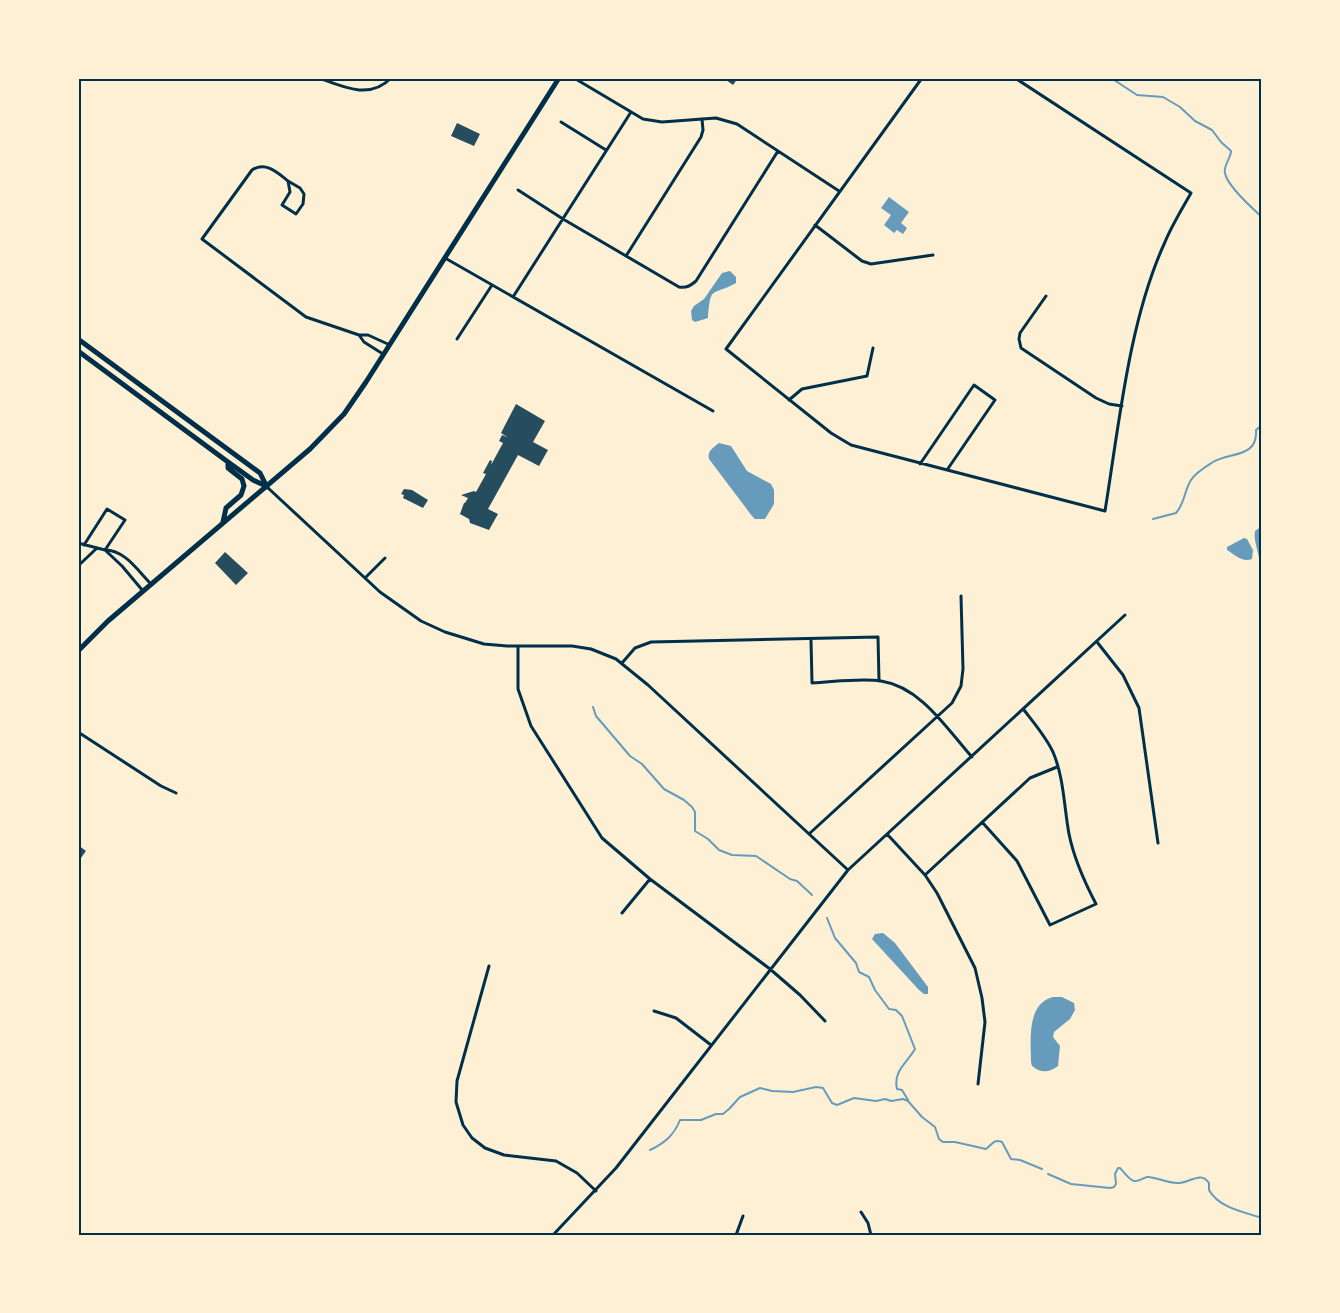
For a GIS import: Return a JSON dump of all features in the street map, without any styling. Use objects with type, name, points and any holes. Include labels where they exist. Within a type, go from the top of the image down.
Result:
[{"type":"main road","points":[[78,651],[142,591],[310,449],[336,422],[390,345],[559,78]]},
{"type":"main road","points":[[78,339],[260,472],[267,487]]},
{"type":"main road","points":[[78,351],[253,480],[267,487]]},
{"type":"main road","points":[[223,524],[226,508],[241,495],[244,486],[242,478],[228,468],[228,462]]},
{"type":"street","points":[[319,78],[344,88],[364,91],[380,86],[391,78]]},
{"type":"street","points":[[574,78],[643,119],[662,122],[702,118],[725,120],[737,124],[839,191]]},
{"type":"street","points":[[922,78],[726,349],[831,433],[851,445],[1105,511],[1122,406],[1141,311],[1165,241],[1191,193],[1015,78]]},
{"type":"street","points":[[513,297],[631,112]]},
{"type":"street","points":[[626,255],[701,137],[702,118]]},
{"type":"street","points":[[561,122],[606,150]]},
{"type":"street","points":[[518,190],[563,219],[684,288],[692,285],[778,151]]},
{"type":"street","points":[[288,181],[290,192],[282,205],[296,214],[303,204],[304,194],[300,188],[268,167],[257,167],[252,170],[202,239],[300,314],[311,320],[359,335],[368,334],[390,345]]},
{"type":"street","points":[[815,225],[862,261],[871,264],[933,255]]},
{"type":"street","points":[[445,258],[713,411]]},
{"type":"street","points":[[457,339],[492,285]]},
{"type":"street","points":[[1046,296],[1020,333],[1022,348],[1096,398],[1109,404],[1122,406]]},
{"type":"street","points":[[359,335],[364,342],[384,354]]},
{"type":"street","points":[[789,400],[802,389],[867,376],[873,348]]},
{"type":"street","points":[[920,464],[974,385],[995,400],[947,470]]},
{"type":"street","points":[[267,487],[365,578],[408,613],[439,630],[484,644],[582,647],[600,652],[622,663],[848,870]]},
{"type":"street","points":[[84,544],[107,509],[125,520],[105,550]]},
{"type":"street","points":[[78,543],[114,550],[151,584]]},
{"type":"street","points":[[78,566],[97,548]]},
{"type":"street","points":[[105,550],[122,566],[142,591]]},
{"type":"street","points":[[365,578],[385,558]]},
{"type":"street","points":[[809,834],[952,703],[961,686],[963,669],[961,596]]},
{"type":"street","points":[[553,1235],[616,1168],[848,870],[1125,615]]},
{"type":"street","points":[[622,663],[635,648],[651,642],[878,637],[879,681]]},
{"type":"street","points":[[811,640],[812,683],[879,681],[903,687],[919,699],[972,757]]},
{"type":"street","points":[[1097,642],[1123,675],[1139,708],[1158,843]]},
{"type":"street","points":[[518,646],[518,689],[531,726],[602,838],[650,879],[770,969],[825,1021]]},
{"type":"street","points":[[982,822],[1017,861],[1050,925],[1096,904],[1080,873],[1073,851],[1058,766],[1043,735],[1023,709]]},
{"type":"street","points":[[78,732],[161,786],[176,793]]},
{"type":"street","points":[[925,874],[1030,778],[1058,766]]},
{"type":"street","points":[[887,834],[925,874],[975,968],[985,1022],[978,1084]]},
{"type":"street","points":[[622,913],[650,879]]},
{"type":"street","points":[[489,966],[457,1081],[456,1102],[463,1125],[472,1138],[485,1148],[504,1155],[556,1161],[577,1173],[596,1191]]},
{"type":"street","points":[[654,1011],[676,1018],[711,1045]]},
{"type":"street","points":[[861,1212],[872,1235]]},
{"type":"street","points":[[736,1235],[743,1216]]},
{"type":"water","points":[[889,197],[909,212],[901,223],[907,228],[903,234],[897,230],[894,233],[884,225],[891,215],[881,208]]},
{"type":"water","points":[[730,271],[736,277],[736,283],[714,293],[710,300],[708,318],[695,322],[692,320],[691,311],[694,306],[704,299],[722,273]]},
{"type":"water","points":[[719,443],[731,446],[747,471],[771,484],[774,490],[774,504],[765,519],[755,519],[752,516],[709,459],[710,452]]},
{"type":"water","points":[[1262,526],[1262,566],[1255,531]]},
{"type":"water","points":[[1244,538],[1253,550],[1252,559],[1249,560],[1242,559],[1227,550],[1227,547]]},
{"type":"water","points":[[883,933],[895,943],[928,987],[928,994],[919,990],[872,939],[875,934]]},
{"type":"water","points":[[1053,997],[1062,997],[1074,1003],[1075,1010],[1070,1019],[1054,1032],[1053,1037],[1060,1046],[1058,1066],[1048,1071],[1041,1071],[1032,1066],[1031,1062],[1032,1024],[1038,1007]]},
{"type":"building","points":[[727,78],[738,78],[733,85],[726,80]]},
{"type":"building","points":[[457,123],[480,134],[474,146],[451,136]]},
{"type":"building","points":[[516,404],[545,421],[533,442],[548,450],[539,466],[518,455],[488,509],[498,514],[489,530],[470,523],[469,519],[460,514],[468,498],[461,495],[476,492],[486,474],[483,473],[490,460],[491,465],[503,443],[499,441],[502,435],[507,437],[501,433]]},
{"type":"building","points":[[404,489],[412,490],[428,500],[423,508],[403,498],[404,495],[401,494]]},
{"type":"building","points":[[225,552],[248,573],[236,585],[215,563]]},
{"type":"building","points":[[78,845],[86,851],[78,862]]},
{"type":"waterway","points":[[1111,78],[1137,95],[1163,97],[1180,107],[1195,121],[1212,130],[1231,151],[1225,168],[1230,184],[1262,217]]},
{"type":"waterway","points":[[1153,519],[1176,513],[1195,475],[1213,462],[1248,450],[1253,445],[1256,430],[1262,425]]},
{"type":"waterway","points":[[593,707],[596,716],[630,756],[642,764],[664,789],[692,807],[695,812],[695,831],[719,850],[732,855],[756,856],[790,879],[797,881],[812,895]]},
{"type":"waterway","points":[[827,918],[835,938],[856,963],[859,972],[869,977],[875,990],[889,1009],[896,1010],[902,1016],[915,1049],[899,1072],[896,1083],[897,1089],[902,1090],[908,1100]]},
{"type":"waterway","points":[[650,1150],[668,1138],[680,1120],[701,1120],[716,1114],[723,1114],[740,1097],[760,1088],[793,1092],[816,1087],[823,1088],[832,1103],[837,1105],[854,1098],[876,1101],[903,1099],[935,1127],[939,1139],[943,1142],[955,1142],[986,1149],[999,1141],[1002,1142],[1011,1159],[1020,1160],[1042,1169]]},
{"type":"waterway","points":[[1048,1174],[1071,1184],[1110,1188],[1116,1184],[1115,1174],[1118,1168],[1134,1181],[1150,1177],[1179,1183],[1199,1177],[1209,1183],[1209,1190],[1213,1196],[1225,1205],[1262,1218]]}]
